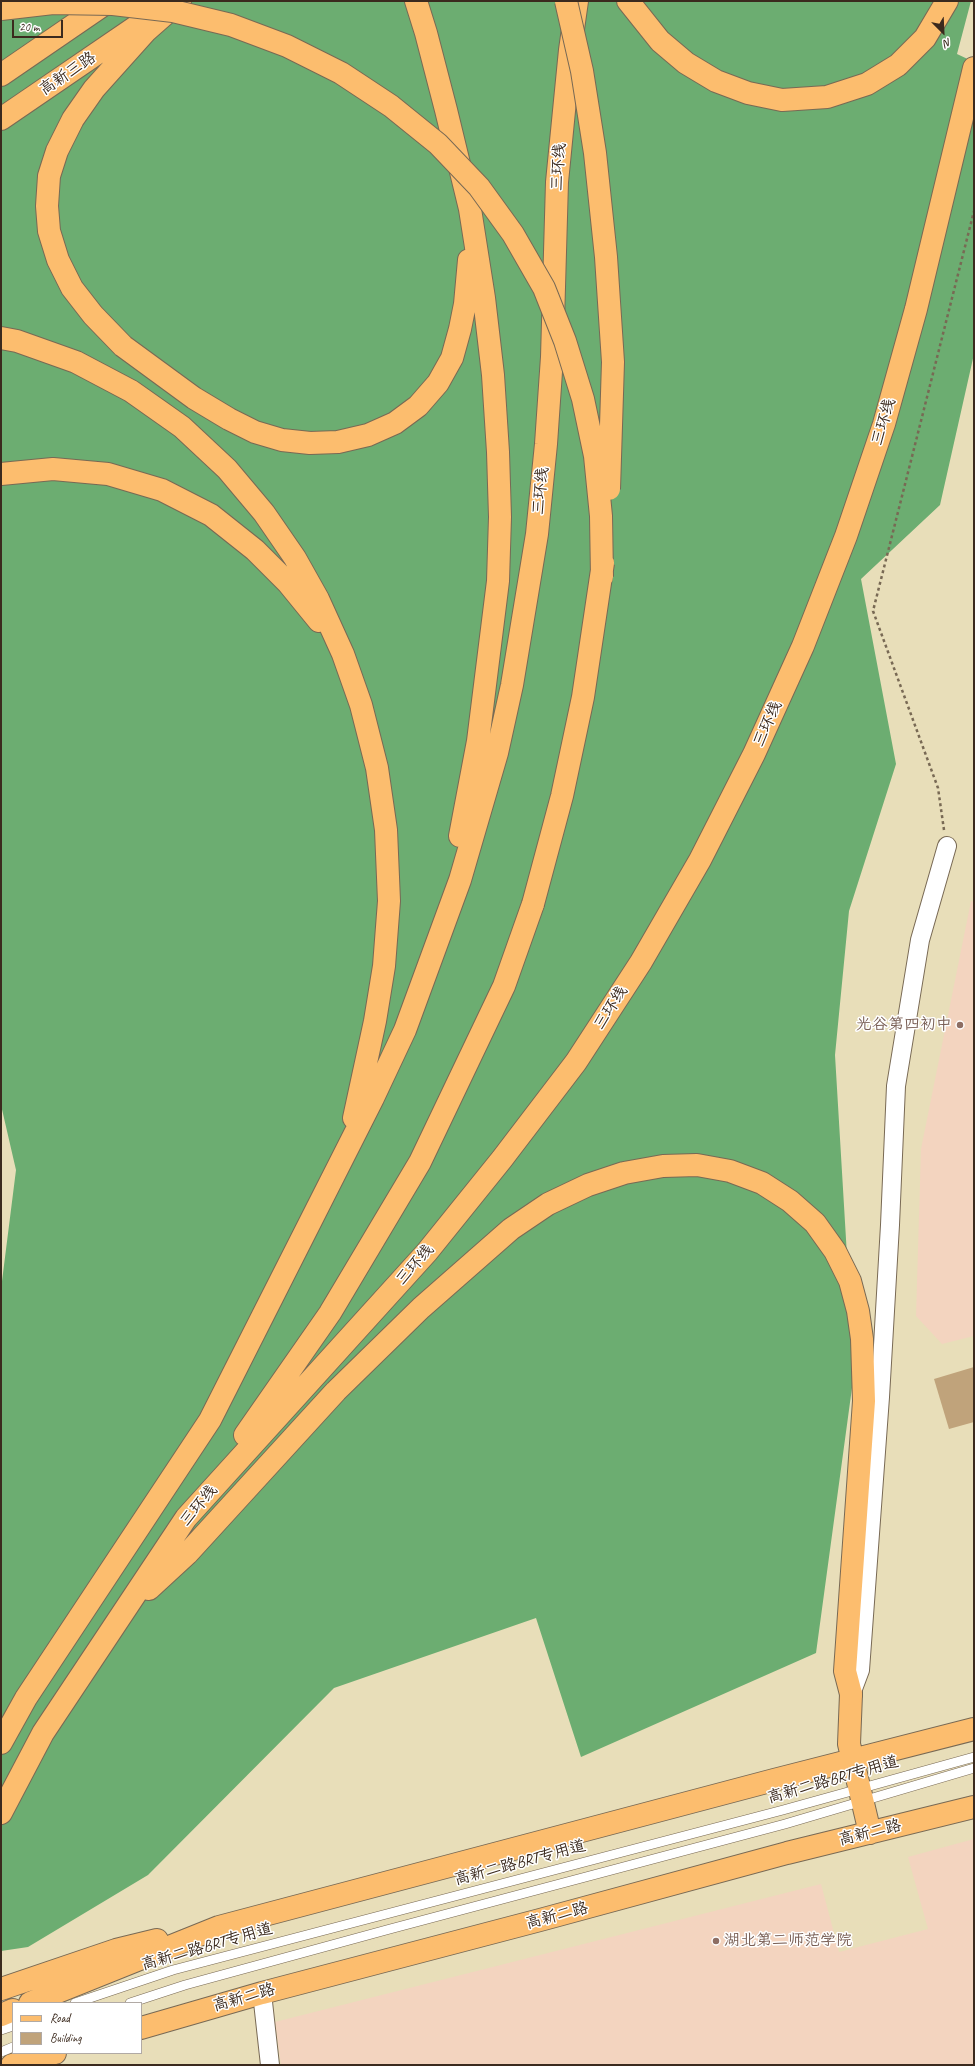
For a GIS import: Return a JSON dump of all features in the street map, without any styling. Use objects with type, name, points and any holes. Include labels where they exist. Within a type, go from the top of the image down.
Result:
[{"type":"main road","points":[[1,75],[109,1]]},
{"type":"main road","name":"高新三路","points":[[1,119],[174,1]]},
{"type":"main road","points":[[180,1],[146,31],[115,64],[73,119],[57,151],[49,176],[47,206],[49,231],[58,260],[72,288],[93,316],[123,346],[194,398],[254,432],[282,440],[310,443],[338,442],[368,435],[395,423],[418,406],[438,383],[452,358],[465,304],[469,273],[470,209]]},
{"type":"main road","points":[[416,1],[446,110],[470,209],[484,298],[494,383],[500,510],[498,581],[478,741],[460,837],[434,952]]},
{"type":"main road","points":[[186,1518],[330,1313],[420,1162],[504,986],[533,904],[562,796],[583,697],[602,577],[610,469],[613,362],[606,257],[595,153],[582,71],[566,1]]},
{"type":"main road","name":"三环线","points":[[1,1743],[26,1698],[210,1420],[337,1171],[405,1030],[460,880],[497,753],[526,611],[537,534],[546,444],[552,357],[557,182],[570,50],[578,1]]},
{"type":"main road","points":[[628,1],[660,41],[686,63],[716,80],[748,93],[782,100],[827,97],[867,84],[898,65],[926,38],[947,1]]},
{"type":"main road","points":[[1,8],[53,3],[113,4],[173,11],[231,25],[287,46],[341,73],[391,106],[438,144],[479,187],[513,234],[544,288],[565,342],[583,399],[595,456],[601,516],[602,577]]},
{"type":"main road","name":"三环线","points":[[1,1813],[43,1733],[186,1518],[427,1252],[502,1159],[576,1062],[644,956],[700,860],[754,754],[803,646],[846,536],[884,424],[916,309],[974,68]]},
{"type":"main road","points":[[1,338],[17,341],[76,362],[131,391],[182,427],[227,470],[264,512],[295,558],[318,599],[343,654],[361,705],[377,768],[386,830],[389,901],[384,966],[376,1021],[354,1117],[337,1171]]},
{"type":"main road","points":[[1,474],[53,468],[108,474],[162,490],[211,515],[255,550],[288,583],[343,654]]},
{"type":"main road","points":[[120,1616],[187,1554],[336,1391],[427,1303],[511,1229],[548,1204],[588,1185],[624,1173],[656,1167],[697,1165],[730,1171],[762,1183],[790,1201],[819,1229],[835,1251],[850,1281],[858,1311],[862,1339],[864,1401],[845,1671],[851,1694],[849,1744],[870,1833]]},
{"type":"main road","points":[[1,1989],[116,1950],[218,1927],[974,1729]]},
{"type":"main road","name":"高新二路","points":[[142,2028],[262,1992],[974,1807]]},
{"type":"main road","points":[[32,2002],[218,1927]]},
{"type":"main road","points":[[1,2015],[12,2010]]},
{"type":"main road","points":[[12,2065],[52,2054]]},
{"type":"main road","points":[[43,2065],[65,2054]]},
{"type":"street","points":[[851,1694],[860,1670],[880,1396],[896,1086],[920,940],[947,846]]},
{"type":"street","points":[[262,1992],[270,2065]]},
{"type":"lane","name":"高新二路BRT专用道","points":[[133,2002],[222,1974],[785,1824],[861,1795],[974,1757]]},
{"type":"lane","name":"高新二路BRT专用道","points":[[78,2002],[173,1970],[861,1795],[974,1768]]},
{"type":"lane","points":[[1,2030],[12,2026]]},
{"type":"lane","points":[[1,2052],[12,2047]]},
{"type":"path","points":[[947,846],[938,788],[873,611],[974,211]]},
{"type":"shaded area","name":"光谷第四初中","points":[[971,901],[974,902],[974,1336],[942,1344],[916,1316],[921,1149]]},
{"type":"shaded area","name":"湖北第二师范学院","points":[[974,1839],[974,2065],[281,2065],[275,2022],[821,1884],[839,1952],[928,1929],[908,1857]]},
{"type":"green space","points":[[1,1],[971,1],[957,54],[974,62],[974,354],[940,505],[861,579],[896,764],[849,911],[835,1055],[854,1373],[816,1653],[581,1757],[536,1618],[334,1688],[148,1875],[28,1947],[1,1951],[1,1289],[16,1170],[1,1105]]},
{"type":"building","points":[[974,1367],[974,1422],[949,1429],[934,1379]]},
{"type":"place","name":"光谷第四初中","points":[[960,1025]]},
{"type":"place","name":"湖北第二师范学院","points":[[716,1941]]}]
